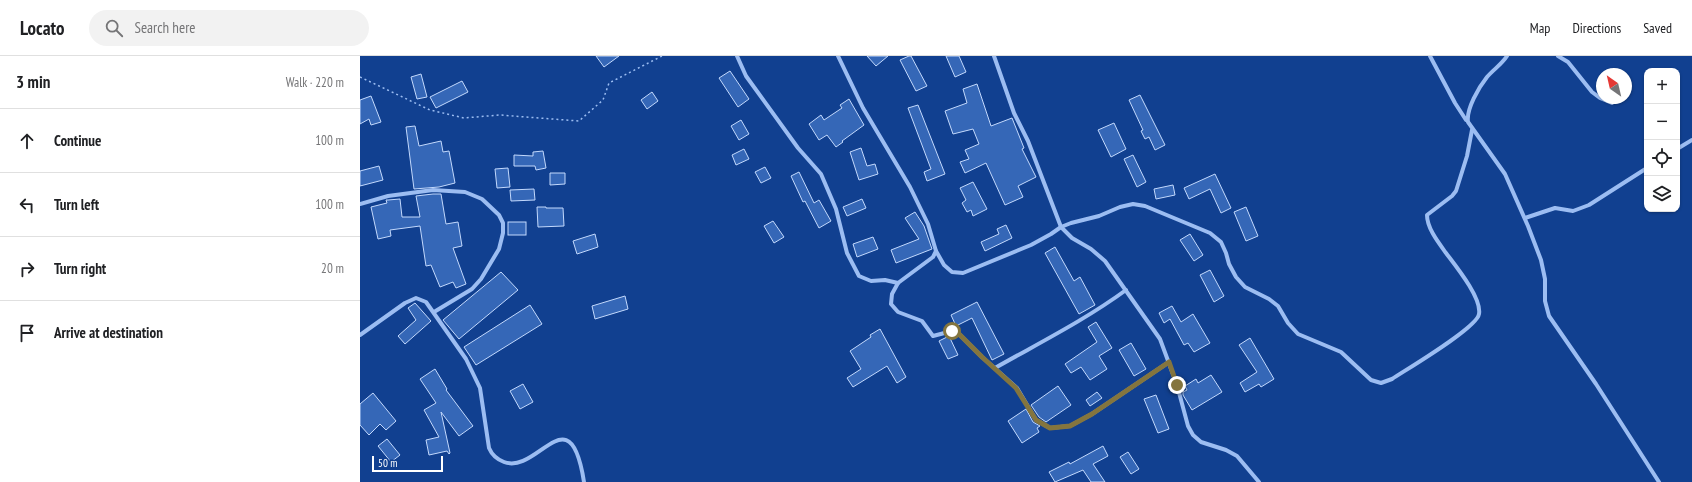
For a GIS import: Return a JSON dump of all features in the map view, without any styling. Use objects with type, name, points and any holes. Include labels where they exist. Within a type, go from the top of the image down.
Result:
[{"type":"street","points":[[737,56],[746,76],[798,148],[821,174],[836,209],[846,253],[859,276],[871,281],[885,280],[898,283]]},
{"type":"street","points":[[838,56],[863,108],[910,187],[928,224],[936,250],[944,265],[952,272],[963,273],[1042,240],[1060,227],[1099,216],[1120,207],[1133,204],[1145,206],[1210,233],[1220,242],[1236,277],[1245,287],[1270,299],[1278,306],[1288,323],[1298,334],[1341,352],[1371,380],[1381,383],[1392,380],[1462,333],[1477,320],[1479,306],[1472,293],[1436,240],[1427,220],[1427,215],[1452,196],[1456,191],[1467,156],[1472,130]]},
{"type":"street","points":[[994,56],[1014,113],[1028,141],[1060,227],[1072,238],[1091,249],[1105,261],[1160,338],[1183,404],[1188,426],[1193,435],[1201,442],[1226,450],[1237,456],[1259,482]]},
{"type":"street","points":[[1430,56],[1455,103],[1472,130],[1505,174],[1525,218],[1541,260],[1545,279],[1545,301],[1549,316],[1596,384],[1659,482]]},
{"type":"street","points":[[1468,122],[1467,115],[1472,101],[1486,78],[1507,56]]},
{"type":"street","points":[[1558,56],[1568,62],[1592,92],[1596,94]]},
{"type":"street","points":[[1680,147],[1692,140]]},
{"type":"street","points":[[1525,218],[1555,208],[1573,211],[1589,205],[1644,170]]},
{"type":"street","points":[[360,204],[388,196],[433,190],[465,192],[482,199],[499,215],[503,223],[500,248],[481,279],[472,289],[434,312]]},
{"type":"street","points":[[936,250],[933,257],[898,283],[892,294],[891,304],[898,312],[922,321],[933,336],[952,331],[959,334],[1016,388],[1036,420],[1050,428],[1070,426],[1092,414],[1169,362]]},
{"type":"street","points":[[995,368],[1087,316],[1126,290]]},
{"type":"street","points":[[360,335],[405,302],[416,298],[426,302],[466,359],[480,388],[491,454],[498,460],[510,464],[518,463],[527,460],[552,442],[566,440],[573,445],[578,453],[584,482]]},
{"type":"path","points":[[360,77],[430,110],[464,118],[500,115],[580,121],[603,100],[609,83],[662,56]]},
{"type":"building","points":[[596,56],[619,56],[604,67]]},
{"type":"building","points":[[867,56],[888,56],[876,66]]},
{"type":"building","points":[[911,56],[927,86],[916,91],[900,60]]},
{"type":"building","points":[[946,56],[959,56],[966,72],[955,77]]},
{"type":"building","points":[[730,71],[749,99],[738,107],[719,78]]},
{"type":"building","points":[[421,74],[427,97],[417,99],[411,77]]},
{"type":"building","points":[[462,81],[468,92],[436,108],[430,97]]},
{"type":"building","points":[[977,84],[991,126],[1012,118],[1024,148],[1022,149],[1036,177],[1018,186],[1023,197],[1005,205],[986,163],[965,173],[960,162],[969,159],[965,150],[979,144],[973,129],[953,134],[945,111],[967,103],[963,89]]},
{"type":"building","points":[[652,92],[658,101],[647,109],[641,100]]},
{"type":"building","points":[[1140,95],[1165,145],[1155,150],[1149,137],[1145,139],[1141,131],[1143,130],[1129,100]]},
{"type":"building","points":[[371,96],[381,122],[371,125],[369,119],[360,124],[360,100]]},
{"type":"building","points":[[849,99],[864,125],[836,147],[827,135],[819,140],[809,124],[821,115],[824,120],[842,108],[840,105]]},
{"type":"building","points":[[918,105],[945,174],[927,181],[924,172],[931,169],[908,108]]},
{"type":"building","points":[[741,120],[749,134],[739,140],[731,126]]},
{"type":"building","points":[[1114,123],[1126,149],[1111,157],[1098,130]]},
{"type":"building","points":[[415,126],[419,146],[441,141],[443,152],[449,151],[455,183],[439,187],[414,189],[406,127]]},
{"type":"building","points":[[861,148],[867,166],[875,164],[878,174],[859,180],[850,152]]},
{"type":"building","points":[[744,149],[749,159],[736,165],[732,155]]},
{"type":"building","points":[[543,151],[546,168],[536,170],[535,166],[514,166],[514,155],[533,156],[533,152]]},
{"type":"building","points":[[1133,155],[1146,182],[1137,187],[1124,159]]},
{"type":"building","points":[[379,166],[383,180],[360,186],[360,171]]},
{"type":"building","points":[[765,167],[771,178],[761,183],[755,172]]},
{"type":"building","points":[[508,168],[510,187],[497,188],[495,169]]},
{"type":"building","points":[[799,172],[814,203],[819,200],[831,221],[819,228],[805,201],[803,202],[791,176]]},
{"type":"building","points":[[550,173],[565,173],[565,184],[550,185]]},
{"type":"building","points":[[1215,174],[1231,208],[1221,213],[1210,189],[1189,199],[1184,188]]},
{"type":"building","points":[[973,182],[987,209],[973,216],[971,210],[967,212],[962,203],[966,200],[960,188]]},
{"type":"building","points":[[1173,185],[1175,195],[1156,199],[1154,189]]},
{"type":"building","points":[[534,189],[535,200],[511,201],[510,190]]},
{"type":"building","points":[[441,194],[446,224],[458,222],[462,246],[453,248],[466,284],[456,288],[453,282],[440,287],[431,265],[426,266],[420,226],[390,230],[391,236],[378,239],[371,207],[387,203],[386,200],[400,199],[402,217],[420,217],[416,196]]},
{"type":"building","points":[[862,199],[866,208],[847,216],[843,207]]},
{"type":"building","points":[[537,207],[563,208],[564,226],[538,227]]},
{"type":"building","points":[[1246,207],[1258,236],[1246,241],[1234,212]]},
{"type":"building","points":[[915,212],[924,226],[932,249],[896,263],[891,250],[919,239],[905,218]]},
{"type":"building","points":[[773,221],[784,237],[774,243],[764,226]]},
{"type":"building","points":[[508,222],[526,222],[526,235],[508,235]]},
{"type":"building","points":[[1006,225],[1012,238],[985,251],[981,242],[999,234],[997,229]]},
{"type":"building","points":[[595,234],[598,247],[577,254],[573,241]]},
{"type":"building","points":[[1190,234],[1203,255],[1194,261],[1180,240]]},
{"type":"building","points":[[873,237],[878,249],[857,257],[853,244]]},
{"type":"building","points":[[1055,247],[1074,281],[1080,277],[1095,305],[1079,314],[1045,253]]},
{"type":"building","points":[[1210,270],[1224,296],[1214,302],[1200,275]]},
{"type":"building","points":[[501,272],[518,290],[459,339],[443,320]]},
{"type":"building","points":[[625,296],[628,309],[595,319],[592,306]]},
{"type":"building","points":[[977,302],[1004,354],[992,360],[972,318],[956,326],[951,315]]},
{"type":"building","points":[[415,303],[431,321],[405,344],[398,336],[416,320],[408,308]]},
{"type":"building","points":[[530,305],[542,324],[476,365],[464,347]]},
{"type":"building","points":[[1172,306],[1181,322],[1193,314],[1210,343],[1194,352],[1188,343],[1184,345],[1170,319],[1164,323],[1159,313]]},
{"type":"building","points":[[1096,322],[1112,348],[1099,356],[1107,369],[1090,380],[1081,367],[1071,373],[1065,364],[1097,342],[1088,327]]},
{"type":"building","points":[[880,329],[906,377],[897,383],[887,366],[853,387],[847,378],[861,369],[850,351]]},
{"type":"building","points":[[949,336],[958,355],[948,359],[939,341]]},
{"type":"building","points":[[1250,338],[1274,379],[1261,387],[1259,384],[1245,392],[1240,383],[1257,372],[1239,345]]},
{"type":"building","points":[[1131,343],[1146,369],[1134,376],[1119,350]]},
{"type":"building","points":[[435,369],[447,389],[446,390],[473,426],[459,436],[441,412],[450,453],[449,454],[447,451],[429,455],[426,440],[439,437],[424,410],[436,403],[420,379]]},
{"type":"building","points":[[1211,375],[1222,392],[1192,410],[1183,395],[1183,392],[1187,390],[1185,386],[1196,379],[1198,383]]},
{"type":"building","points":[[523,384],[533,402],[520,409],[510,391]]},
{"type":"building","points":[[1058,386],[1071,405],[1046,422],[1039,417],[1031,405]]},
{"type":"building","points":[[1097,392],[1102,398],[1090,406],[1086,400]]},
{"type":"building","points":[[373,393],[396,421],[386,430],[380,424],[369,435],[360,425],[360,404]]},
{"type":"building","points":[[1156,395],[1169,429],[1158,433],[1144,399]]},
{"type":"building","points":[[1026,409],[1033,422],[1040,426],[1037,428],[1039,432],[1022,443],[1008,421]]},
{"type":"building","points":[[387,439],[400,455],[391,462],[378,446]]},
{"type":"building","points":[[1103,446],[1108,456],[1093,464],[1105,482],[1091,482],[1083,470],[1055,482],[1049,472],[1069,462],[1070,464]]},
{"type":"building","points":[[1128,452],[1139,469],[1131,474],[1120,457]]},
{"type":"route","points":[[952,331],[959,334],[1008,380],[1026,402],[1036,420],[1050,428],[1070,426],[1092,414],[1169,362],[1177,385]]}]
